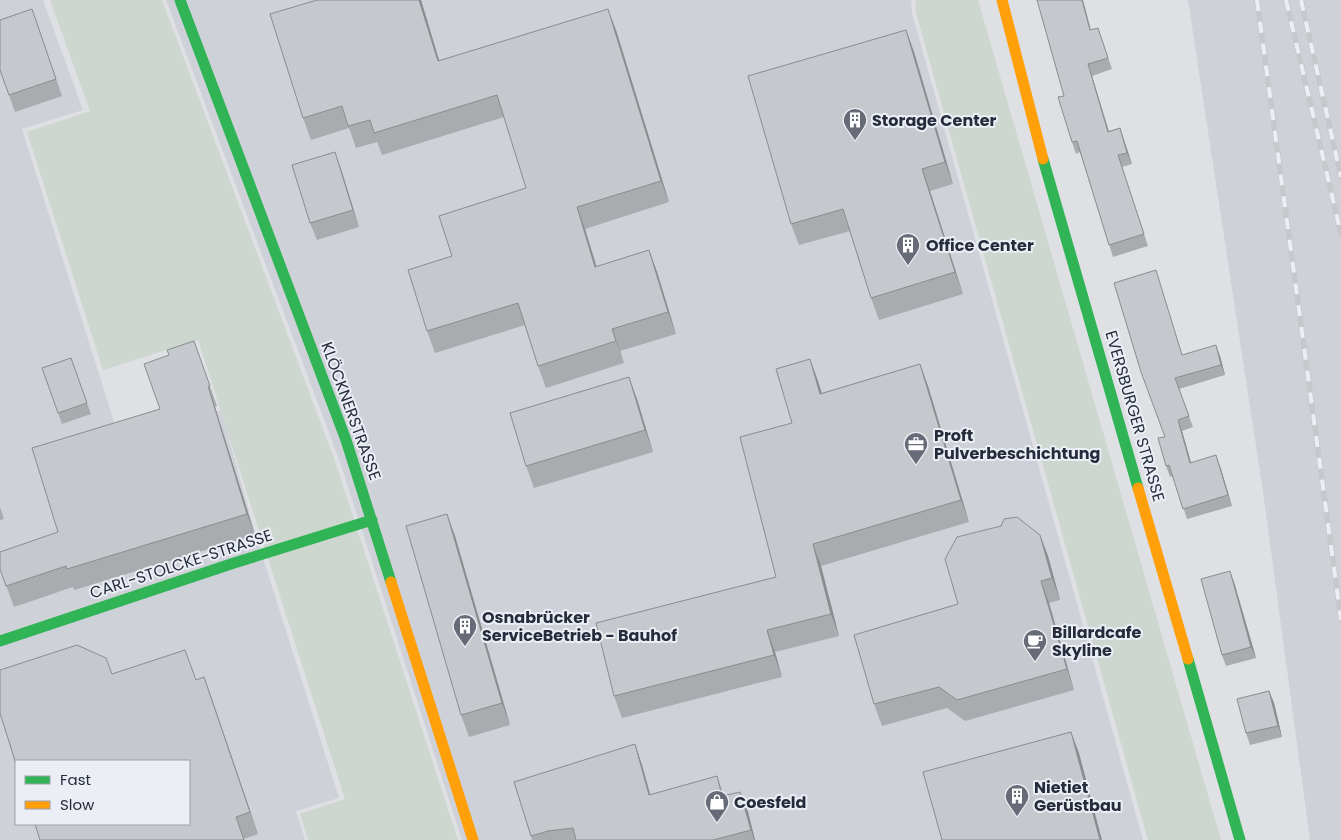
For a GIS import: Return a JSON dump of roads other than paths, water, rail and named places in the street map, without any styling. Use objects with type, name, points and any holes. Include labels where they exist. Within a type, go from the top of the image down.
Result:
[{"type":"street","name":"KLÖCKNERSTRASSE","points":[[180,0],[346,440],[473,840]]},
{"type":"street","name":"EVERSBURGER STRASSE","points":[[1002,0],[1036,131],[1240,840]]},
{"type":"street","name":"CARL-STOLCKE-STRASSE","points":[[0,642],[234,563],[372,520]]},
{"type":"railway","points":[[1257,0],[1341,620]]},
{"type":"railway","points":[[1286,0],[1341,234]]},
{"type":"railway","points":[[1301,0],[1341,177]]},
{"type":"place","name":"Storage Center","points":[[855,141]]},
{"type":"place","name":"Office Center","points":[[908,266]]},
{"type":"place","name":"Proft Pulverbeschichtung","points":[[916,465]]},
{"type":"place","name":"Osnabrücker ServiceBetrieb - Bauhof","points":[[465,647]]},
{"type":"place","name":"Billardcafe Skyline","points":[[1035,662]]},
{"type":"place","name":"Nietiet Gerüstbau","points":[[1017,817]]},
{"type":"place","name":"Coesfeld","points":[[717,823]]}]
